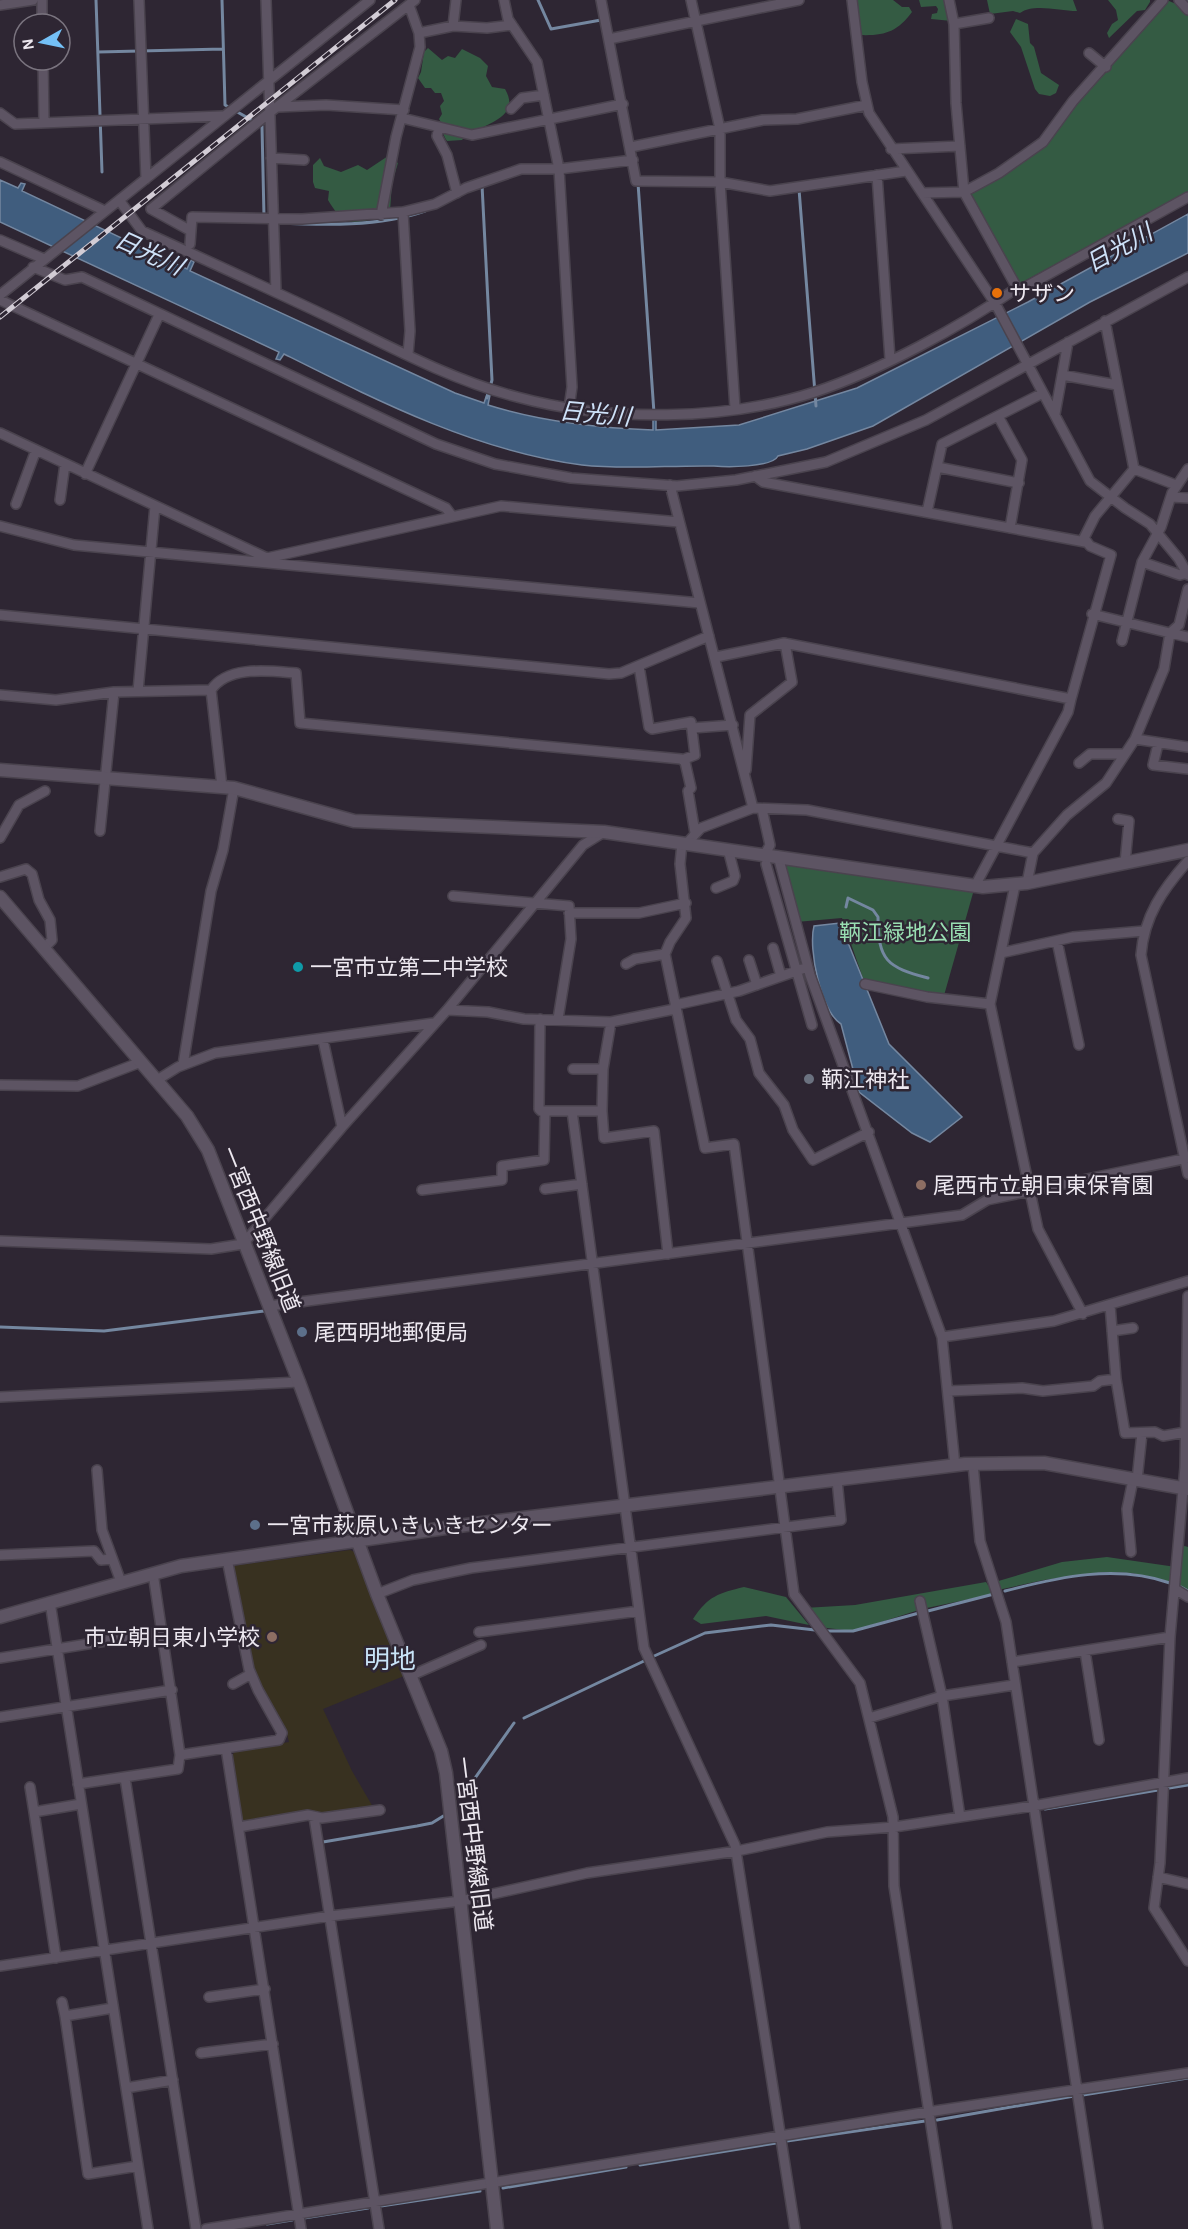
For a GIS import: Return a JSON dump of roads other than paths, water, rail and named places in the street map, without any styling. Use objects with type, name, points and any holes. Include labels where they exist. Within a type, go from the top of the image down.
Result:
[{"type":"street","points":[[0,5],[33,0]]},
{"type":"street","points":[[139,0],[146,179]]},
{"type":"street","points":[[266,0],[269,82],[273,110],[271,158],[276,292]]},
{"type":"street","points":[[0,295],[370,0]]},
{"type":"street","points":[[453,26],[456,0]]},
{"type":"street","points":[[504,0],[512,25],[537,62],[559,169],[572,387],[569,408]]},
{"type":"street","points":[[601,0],[623,104],[636,181],[720,182],[770,191],[906,171]]},
{"type":"street","points":[[692,0],[720,129],[720,182],[735,408]]},
{"type":"street","points":[[609,39],[798,0]]},
{"type":"street","points":[[852,0],[867,105],[891,149],[995,303],[1090,481],[1159,532],[1187,574],[1180,575],[1142,562]]},
{"type":"street","points":[[949,0],[954,24],[964,192],[1017,288]]},
{"type":"street","points":[[922,193],[964,192],[999,173],[1043,142],[1073,101],[1106,67],[1163,0]]},
{"type":"street","points":[[1179,0],[1188,10]]},
{"type":"street","points":[[191,231],[151,209],[412,2],[420,47],[381,215]]},
{"type":"street","points":[[954,24],[989,18]]},
{"type":"street","points":[[419,33],[453,26],[487,28],[512,25]]},
{"type":"street","points":[[1089,53],[1106,67]]},
{"type":"street","points":[[43,72],[44,123]]},
{"type":"street","points":[[510,109],[522,98],[544,95]]},
{"type":"street","points":[[273,110],[326,105],[403,114],[439,127],[472,135],[623,104]]},
{"type":"street","points":[[631,147],[763,120],[797,118],[867,105]]},
{"type":"street","points":[[0,113],[15,124],[222,116]]},
{"type":"street","points":[[439,127],[437,136],[447,154],[457,193]]},
{"type":"street","points":[[891,149],[960,146]]},
{"type":"street","points":[[271,158],[304,160]]},
{"type":"street","points":[[190,244],[192,217],[274,219],[381,215],[435,204],[457,193],[521,169],[559,169],[633,160]]},
{"type":"street","points":[[0,162],[105,211]]},
{"type":"street","points":[[877,175],[890,359]]},
{"type":"street","points":[[119,200],[142,231],[460,378],[516,397],[569,408],[614,414],[666,415],[735,408],[816,392],[890,359],[1188,197]]},
{"type":"street","points":[[403,212],[410,331],[408,354]]},
{"type":"street","points":[[0,240],[44,259]]},
{"type":"street","points":[[33,267],[65,280],[82,277],[426,439],[495,464],[571,478],[670,485],[755,476],[826,462],[927,420],[1188,276]]},
{"type":"street","points":[[0,300],[446,508],[452,516]]},
{"type":"street","points":[[85,474],[159,315]]},
{"type":"street","points":[[1105,321],[1134,469]]},
{"type":"street","points":[[1055,414],[1068,342]]},
{"type":"street","points":[[1062,375],[1117,385]]},
{"type":"street","points":[[927,512],[942,444],[1043,393]]},
{"type":"street","points":[[998,416],[1022,460],[1010,528]]},
{"type":"street","points":[[0,434],[267,560],[501,506],[679,522]]},
{"type":"street","points":[[16,504],[36,450]]},
{"type":"street","points":[[60,500],[65,464]]},
{"type":"street","points":[[937,467],[1019,483]]},
{"type":"street","points":[[1134,469],[1176,485]]},
{"type":"street","points":[[1084,542],[1095,516],[1134,469]]},
{"type":"street","points":[[1122,640],[1142,562],[1159,532],[1176,485],[1188,469]]},
{"type":"street","points":[[755,476],[763,482],[1084,542],[1111,555],[1092,614],[1068,712],[994,846],[975,886]]},
{"type":"street","points":[[670,485],[745,773],[770,845],[766,859],[812,1025]]},
{"type":"street","points":[[1171,497],[1188,498]]},
{"type":"street","points":[[138,691],[155,506]]},
{"type":"street","points":[[0,526],[74,545],[150,554],[267,560],[700,603]]},
{"type":"street","points":[[1083,1314],[1038,1229],[990,1004],[1001,953],[1021,884],[1033,853],[1067,815],[1106,783],[1135,739],[1164,669],[1170,633],[1179,625],[1188,589]]},
{"type":"street","points":[[1092,614],[1188,636]]},
{"type":"street","points":[[0,615],[142,631],[609,674],[621,673],[710,636]]},
{"type":"street","points":[[716,657],[785,643],[1071,699]]},
{"type":"street","points":[[692,728],[732,722],[750,715],[792,682],[785,643]]},
{"type":"street","points":[[183,1065],[211,891],[223,850],[228,788],[211,690],[217,681],[241,673],[296,673],[300,723],[682,760],[695,754],[691,722],[652,729],[649,727],[639,666]]},
{"type":"street","points":[[0,695],[56,700],[114,692],[211,690]]},
{"type":"street","points":[[100,831],[114,692]]},
{"type":"street","points":[[745,773],[750,715]]},
{"type":"street","points":[[1135,739],[1188,747]]},
{"type":"street","points":[[1158,744],[1153,765],[1188,769]]},
{"type":"street","points":[[1079,763],[1090,754],[1125,754]]},
{"type":"street","points":[[682,760],[685,762],[691,788],[688,790],[695,832]]},
{"type":"street","points":[[0,770],[228,788],[354,821],[604,832],[728,849],[766,859],[778,856],[975,886],[1021,884],[1188,850]]},
{"type":"street","points":[[0,838],[19,805],[45,791]]},
{"type":"street","points":[[947,2229],[894,1886],[894,1827],[860,1683],[794,1594],[734,1144],[705,1148],[665,954],[686,918],[680,864],[685,843],[701,828],[757,808],[807,810],[1033,853]]},
{"type":"street","points":[[1118,819],[1129,821],[1125,863]]},
{"type":"street","points":[[0,1241],[211,1249],[243,1244],[342,1127],[447,1010],[583,845],[604,832]]},
{"type":"street","points":[[716,888],[733,881],[735,876],[728,849]]},
{"type":"street","points":[[778,856],[808,966],[942,1337],[955,1466]]},
{"type":"street","points":[[1188,861],[1167,885],[1146,921],[1141,955],[1188,1174]]},
{"type":"street","points":[[0,877],[26,869],[32,874],[39,900],[50,920],[52,940],[44,948]]},
{"type":"street","points":[[453,896],[537,901],[569,906],[571,939],[558,1019]]},
{"type":"street","name":"一宮西中野線旧道","points":[[0,897],[187,1116],[208,1150],[299,1382],[377,1594],[441,1751],[446,1773],[497,2229]]},
{"type":"street","points":[[569,913],[639,913],[686,903]]},
{"type":"street","points":[[1001,953],[1097,934],[1144,931]]},
{"type":"street","points":[[1057,941],[1079,1045]]},
{"type":"street","points":[[773,948],[781,976]]},
{"type":"street","points":[[626,964],[635,959],[665,954]]},
{"type":"street","points":[[749,960],[757,985]]},
{"type":"street","points":[[717,961],[736,1020],[750,1039],[759,1073],[784,1105],[793,1130],[813,1160],[869,1132]]},
{"type":"street","points":[[447,1010],[488,1012],[524,1019],[611,1022],[727,994],[808,966]]},
{"type":"street","points":[[865,984],[927,997],[990,1004]]},
{"type":"street","points":[[540,1019],[539,1109],[545,1111],[602,1111]]},
{"type":"street","points":[[611,1022],[603,1069],[604,1138],[654,1131],[668,1254]]},
{"type":"street","points":[[157,1080],[183,1065],[215,1053],[434,1023]]},
{"type":"street","points":[[322,1040],[342,1127]]},
{"type":"street","points":[[0,1085],[78,1086],[141,1062]]},
{"type":"street","points":[[573,1069],[603,1069]]},
{"type":"street","points":[[422,1190],[502,1180],[502,1166],[544,1160],[545,1111]]},
{"type":"street","points":[[572,1111],[644,1648],[737,1851],[795,2229]]},
{"type":"street","points":[[269,1306],[962,1215],[987,1200],[1186,1158]]},
{"type":"street","points":[[545,1189],[582,1184]]},
{"type":"street","points":[[942,1337],[1054,1321],[1188,1281]]},
{"type":"street","points":[[1188,1296],[1185,1545],[1174,1589],[1170,1637],[1166,1781],[1154,1908],[1188,1961]]},
{"type":"street","points":[[1110,1305],[1116,1379],[1125,1433],[1155,1432],[1163,1437],[1187,1428]]},
{"type":"street","points":[[1112,1331],[1133,1328]]},
{"type":"street","points":[[948,1391],[1022,1388],[1043,1392],[1093,1386],[1100,1381],[1116,1379]]},
{"type":"street","points":[[0,1396],[299,1382]]},
{"type":"street","points":[[1131,1552],[1127,1509],[1135,1480],[1142,1433]]},
{"type":"street","points":[[0,1617],[153,1573],[227,1559],[624,1506],[973,1464],[1044,1463],[1186,1489]]},
{"type":"street","points":[[973,1464],[980,1541],[1006,1622],[1098,2229]]},
{"type":"street","points":[[97,1470],[102,1530],[121,1582]]},
{"type":"street","points":[[377,1594],[413,1580],[471,1568],[841,1520],[837,1480]]},
{"type":"street","points":[[0,1555],[94,1551],[101,1560],[112,1559]]},
{"type":"street","points":[[180,1755],[279,1740],[282,1733],[251,1674],[227,1559]]},
{"type":"street","points":[[78,1785],[178,1769],[180,1755],[172,1690],[153,1573]]},
{"type":"street","points":[[1174,1589],[1188,1597]]},
{"type":"street","points":[[920,1601],[942,1696],[960,1816]]},
{"type":"street","points":[[50,1602],[148,2229]]},
{"type":"street","points":[[479,1632],[639,1611]]},
{"type":"street","points":[[0,1658],[162,1632]]},
{"type":"street","points":[[1012,1662],[1170,1637]]},
{"type":"street","points":[[410,1676],[481,1645]]},
{"type":"street","points":[[1085,1650],[1099,1740]]},
{"type":"street","points":[[233,1684],[251,1674]]},
{"type":"street","points":[[869,1718],[942,1696],[1014,1685]]},
{"type":"street","points":[[0,1717],[172,1690]]},
{"type":"street","points":[[226,1748],[301,2229]]},
{"type":"street","points":[[125,1778],[196,2229]]},
{"type":"street","points":[[0,1966],[330,1916],[460,1901],[587,1873],[737,1851],[827,1832],[894,1827],[1033,1806],[1188,1778]]},
{"type":"street","points":[[30,1787],[56,1958]]},
{"type":"street","points":[[34,1812],[81,1804]]},
{"type":"street","points":[[238,1827],[308,1815],[322,1818],[380,1810]]},
{"type":"street","points":[[314,1817],[379,2229]]},
{"type":"street","points":[[1158,1877],[1188,1884]]},
{"type":"street","points":[[209,1997],[265,1989]]},
{"type":"street","points":[[62,2001],[89,2178],[138,2166]]},
{"type":"street","points":[[64,2016],[113,2008]]},
{"type":"street","points":[[201,2053],[273,2044]]},
{"type":"street","points":[[206,2229],[781,2135],[1188,2073]]},
{"type":"street","points":[[126,2088],[173,2080]]},
{"type":"water","name":"日光川","points":[[0,180],[18,188],[21,183],[25,184],[22,191],[187,269],[191,260],[194,262],[190,271],[455,393],[484,403],[487,394],[490,395],[488,405],[529,416],[590,426],[632,429],[653,430],[653,420],[656,420],[656,430],[739,425],[857,388],[1028,302],[1188,214],[1188,253],[1090,302],[873,426],[807,449],[778,456],[774,460],[758,465],[728,467],[598,466],[543,458],[466,436],[392,406],[284,354],[280,360],[276,359],[279,352],[0,222]]},
{"type":"water","points":[[840,923],[889,1044],[962,1117],[930,1142],[912,1133],[859,1092],[841,1024],[834,1017],[822,993],[813,949],[814,926]]},
{"type":"waterway","points":[[96,0],[102,172]]},
{"type":"waterway","points":[[222,0],[225,105],[262,126],[264,217]]},
{"type":"waterway","points":[[538,0],[551,29],[601,20]]},
{"type":"waterway","points":[[1185,0],[1188,3]]},
{"type":"waterway","points":[[98,52],[223,49]]},
{"type":"waterway","points":[[638,183],[654,413]]},
{"type":"waterway","points":[[482,185],[492,380],[487,398]]},
{"type":"waterway","points":[[799,189],[816,406]]},
{"type":"waterway","points":[[276,223],[370,222],[425,211]]},
{"type":"waterway","points":[[846,907],[848,898],[873,910],[878,917],[880,944],[888,960],[903,970],[928,978]]},
{"type":"waterway","points":[[0,1327],[104,1331],[264,1311]]},
{"type":"waterway","points":[[1005,1591],[1067,1577],[1108,1573],[1150,1577],[1170,1583]]},
{"type":"waterway","points":[[1181,1587],[1188,1591]]},
{"type":"waterway","points":[[924,1612],[994,1594]]},
{"type":"waterway","points":[[827,1631],[853,1631],[919,1613]]},
{"type":"waterway","points":[[652,1657],[705,1633],[771,1625],[815,1630]]},
{"type":"waterway","points":[[524,1718],[644,1661]]},
{"type":"waterway","points":[[463,1795],[514,1723]]},
{"type":"waterway","points":[[1169,1788],[1188,1785]]},
{"type":"waterway","points":[[1045,1809],[1158,1790]]},
{"type":"waterway","points":[[323,1842],[432,1823],[445,1815]]},
{"type":"waterway","points":[[1083,2095],[1188,2078]]},
{"type":"waterway","points":[[937,2120],[1074,2096]]},
{"type":"waterway","points":[[787,2141],[925,2121]]},
{"type":"waterway","points":[[640,2165],[776,2143]]},
{"type":"waterway","points":[[503,2188],[626,2167]]},
{"type":"waterway","points":[[381,2206],[480,2191]]},
{"type":"waterway","points":[[304,2218],[368,2208]]},
{"type":"waterway","points":[[267,2224],[292,2220]]},
{"type":"railway","points":[[0,317],[395,0]]},
{"type":"place","name":"サザン","points":[[997,293]]},
{"type":"place","name":"一宮市立第二中学校","points":[[298,967]]},
{"type":"place","name":"鞆江神社","points":[[809,1079]]},
{"type":"place","name":"尾西市立朝日東保育園","points":[[921,1185]]},
{"type":"place","name":"尾西明地郵便局","points":[[302,1332]]},
{"type":"place","name":"一宮市萩原いきいきセンター","points":[[255,1525]]},
{"type":"place","name":"市立朝日東小学校","points":[[272,1637]]},
{"type":"district","name":"明地","points":[[390,1659]]},
{"type":"park label","name":"鞆江緑地公園","points":[[905,932]]}]
